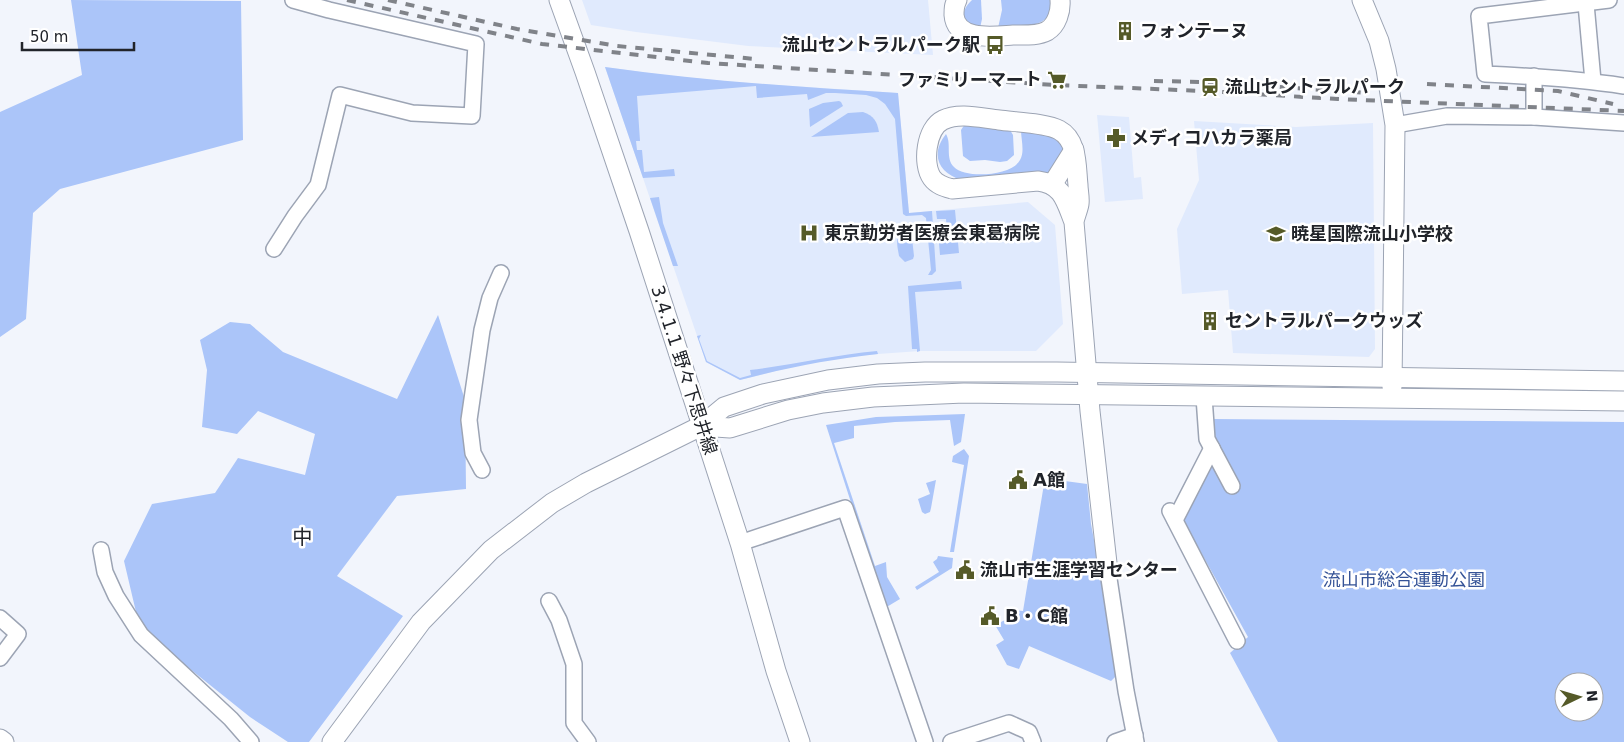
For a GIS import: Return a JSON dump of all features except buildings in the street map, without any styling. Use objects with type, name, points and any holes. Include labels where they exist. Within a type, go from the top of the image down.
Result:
[{"type":"street","points":[[274,249],[318,185],[340,95],[412,113],[472,116],[476,44],[339,13],[293,0]]},
{"type":"street","name":"3.4.1.1 野々下思井線","points":[[559,0],[630,203],[740,543],[776,671],[800,742]]},
{"type":"street","points":[[957,0],[954,9],[954,19],[958,26],[967,33],[988,36],[1032,34],[1048,31],[1056,21],[1060,0]]},
{"type":"street","points":[[1362,0],[1379,41],[1385,64],[1394,125],[1392,398]]},
{"type":"street","points":[[1609,0],[1479,16],[1485,74],[1534,76],[1624,86]]},
{"type":"street","points":[[1586,4],[1594,82]]},
{"type":"street","points":[[1534,76],[1534,117]]},
{"type":"street","points":[[1074,222],[1079,203],[1074,150],[1070,140],[1060,130],[1051,127],[957,116],[940,121],[933,128],[928,138],[927,148],[929,171],[932,178],[941,185],[952,189],[1038,181],[1047,182],[1062,193],[1074,222],[1088,396],[1108,572],[1117,640],[1136,739],[1115,742]]},
{"type":"street","points":[[1394,125],[1447,116],[1534,117],[1624,123]]},
{"type":"street","points":[[1052,185],[1074,150]]},
{"type":"street","points":[[482,470],[473,453],[469,420],[482,330],[490,298],[501,273]]},
{"type":"street","points":[[332,742],[422,622],[491,550],[552,503],[586,482],[701,426],[724,407],[763,394],[828,380],[878,374],[906,373],[1087,373],[1624,380]]},
{"type":"street","points":[[701,426],[730,428],[788,410],[873,397],[964,394],[1624,401]]},
{"type":"street","points":[[1204,397],[1208,439],[1232,486]]},
{"type":"street","points":[[1212,448],[1172,515],[1237,641]]},
{"type":"street","points":[[740,543],[845,508],[925,742]]},
{"type":"street","points":[[101,550],[106,572],[116,596],[140,635],[251,742]]},
{"type":"street","points":[[549,601],[559,620],[574,664],[574,723],[588,742]]},
{"type":"street","points":[[0,618],[18,634],[0,658]]},
{"type":"street","points":[[951,742],[1009,723],[1029,732],[1033,742]]},
{"type":"street","points":[[0,739],[4,742]]},
{"type":"shaded area","points":[[582,0],[928,0],[933,55],[748,46],[591,25]]},
{"type":"shaded area","name":"東京勤労者医療会東葛病院","points":[[605,67],[734,82],[898,93],[909,213],[1028,202],[1055,225],[1063,324],[1036,351],[920,351],[878,354],[838,358],[799,365],[740,380],[706,362]]},
{"type":"shaded area","points":[[1097,115],[1129,117],[1134,178],[1141,177],[1143,199],[1105,202]]},
{"type":"shaded area","name":"暁星国際流山小学校","points":[[1194,121],[1296,127],[1373,123],[1375,349],[1369,357],[1233,353],[1228,290],[1182,294],[1177,229],[1199,180]]},
{"type":"green space","points":[[71,0],[241,1],[243,140],[60,189],[33,213],[26,319],[0,337],[0,112],[82,75]]},
{"type":"green space","points":[[972,0],[981,0],[982,19],[980,28],[974,26],[964,17],[965,9]]},
{"type":"green space","points":[[1001,0],[1053,0],[1051,10],[1044,20],[1032,25],[998,28],[1002,10]]},
{"type":"green space","points":[[605,67],[715,80],[898,93],[909,213],[932,211],[936,271],[932,275],[928,275],[931,270],[926,218],[922,215],[906,216],[903,214],[895,119],[885,104],[877,98],[866,95],[826,93],[808,100],[807,94],[757,98],[756,86],[637,96],[640,141],[636,141],[637,150],[642,150],[644,172],[674,169],[675,176],[643,178]]},
{"type":"green space","points":[[839,101],[843,106],[810,127],[809,109],[823,103]]},
{"type":"green space","points":[[863,112],[874,119],[879,132],[811,137],[848,113]]},
{"type":"green space","points":[[965,124],[1010,130],[1013,135],[1014,155],[1007,161],[1000,162],[970,161],[963,156],[961,130]]},
{"type":"green space","points":[[1021,130],[1046,135],[1061,145],[1064,151],[1054,172],[962,180],[947,173],[939,162],[938,149],[946,134],[949,142],[951,163],[960,171],[988,174],[1008,170],[1021,157],[1023,149]]},
{"type":"green space","points":[[659,197],[663,223],[678,266],[673,266],[650,198]]},
{"type":"green space","points":[[955,210],[959,253],[940,255],[938,232],[947,231],[946,219],[937,219],[936,211]]},
{"type":"green space","points":[[902,233],[908,233],[912,238],[914,256],[913,259],[905,262],[899,256],[897,247],[897,240]]},
{"type":"green space","points":[[961,281],[962,289],[915,292],[920,351],[917,352],[917,349],[912,349],[908,286]]},
{"type":"green space","points":[[438,315],[465,400],[466,489],[397,496],[337,576],[403,616],[309,742],[288,742],[250,717],[140,629],[124,561],[152,504],[215,493],[238,458],[305,475],[315,434],[258,411],[237,434],[202,427],[207,370],[200,340],[230,322],[250,324],[283,352],[397,399]]},
{"type":"green space","points":[[701,335],[699,339],[707,361],[740,378],[751,375],[750,370],[877,351],[878,354],[809,364],[740,380],[706,362],[697,336]]},
{"type":"green space","points":[[965,414],[961,442],[954,446],[950,420],[854,426],[854,438],[834,443],[875,566],[886,562],[887,577],[900,599],[885,608],[826,425],[876,417]]},
{"type":"green space","name":"流山市総合運動公園","points":[[1214,419],[1624,422],[1624,742],[1278,742],[1230,653],[1248,637],[1183,520],[1207,466],[1217,463]]},
{"type":"green space","points":[[964,449],[969,456],[954,552],[950,552],[964,465],[952,462],[953,456]]},
{"type":"green space","points":[[936,480],[930,512],[925,514],[922,512],[918,499],[930,494],[926,483]]},
{"type":"green space","points":[[1065,481],[1087,484],[1091,524],[1116,676],[1111,681],[1029,646],[1019,669],[1007,665],[996,645],[1004,640],[995,625],[1005,620],[1006,609],[1023,611],[1044,484],[1064,487]]},
{"type":"green space","points":[[938,556],[953,558],[952,568],[917,590],[915,587],[939,572],[933,562]]},
{"type":"railway","points":[[347,0],[542,44],[708,63],[1055,85],[1624,111]]},
{"type":"railway","points":[[388,0],[517,29],[617,46],[755,59]]},
{"type":"railway","points":[[1154,81],[1205,82],[1369,93]]},
{"type":"railway","points":[[1427,84],[1558,91],[1613,104]]},
{"type":"place","name":"フォンテーヌ","points":[[1125,31]]},
{"type":"place","name":"流山セントラルパーク駅","points":[[995,45]]},
{"type":"place","name":"ファミリーマート","points":[[1057,80]]},
{"type":"place","name":"流山セントラルパーク","points":[[1210,87]]},
{"type":"place","name":"メディコハカラ薬局","points":[[1116,138]]},
{"type":"place","name":"東京勤労者医療会東葛病院","points":[[809,233]]},
{"type":"place","name":"暁星国際流山小学校","points":[[1276,234]]},
{"type":"place","name":"セントラルパークウッズ","points":[[1210,321]]},
{"type":"place","name":"A館","points":[[1018,480]]},
{"type":"place","name":"流山市生涯学習センター","points":[[965,570]]},
{"type":"place","name":"B・C館","points":[[990,616]]},
{"type":"district","name":"中","points":[[302,537]]}]
